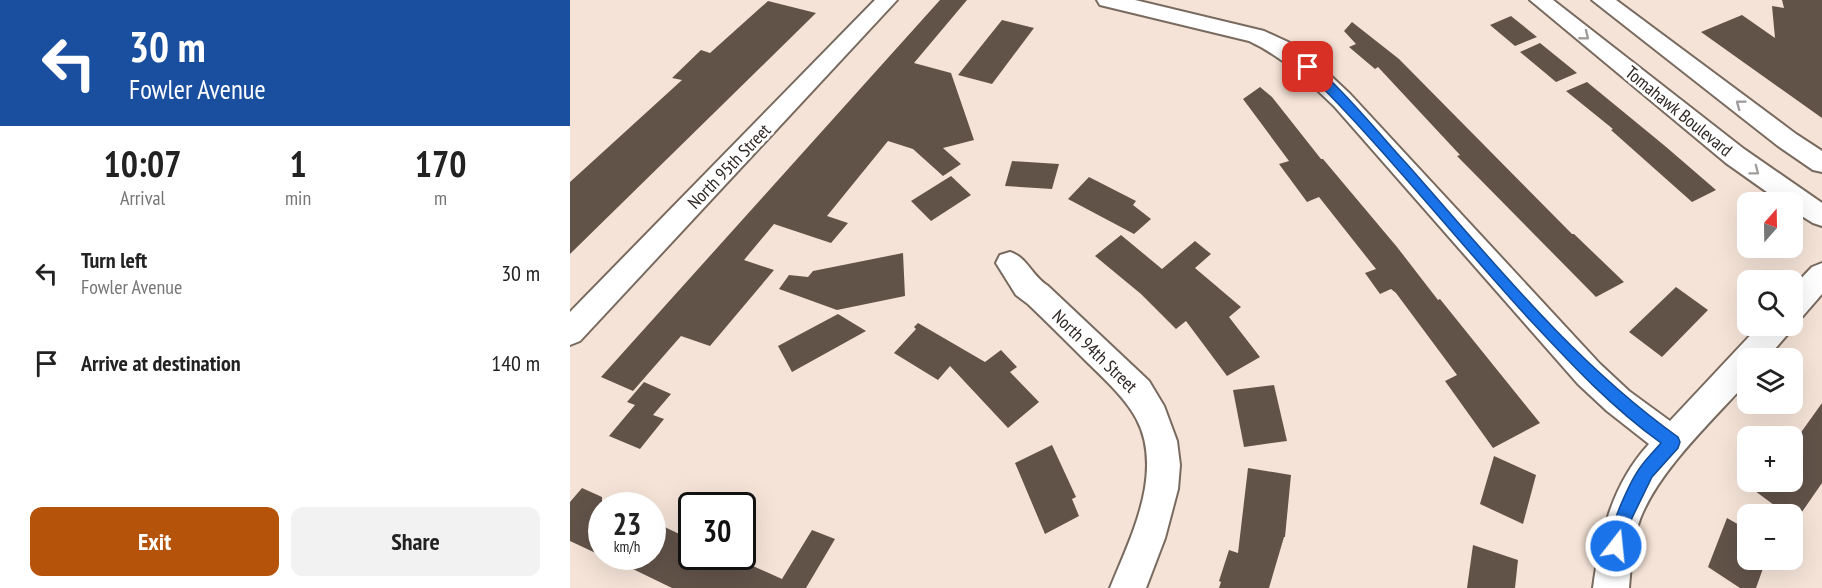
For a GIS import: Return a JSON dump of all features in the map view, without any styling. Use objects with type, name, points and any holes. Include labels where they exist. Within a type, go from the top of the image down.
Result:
[{"type":"street","name":"North 95th Street","points":[[570,332],[887,0]]},
{"type":"street","points":[[1107,0],[1256,36],[1280,47],[1301,61],[1342,100],[1589,374],[1634,415],[1672,442]]},
{"type":"street","name":"Tomahawk Boulevard","points":[[1540,0],[1735,156],[1822,216]]},
{"type":"street","points":[[1602,0],[1787,140],[1822,163]]},
{"type":"street","name":"North 94th Street","points":[[1010,263],[1026,287],[1038,295],[1138,391],[1148,406],[1161,435],[1165,470],[1163,492],[1128,588]]},
{"type":"street","points":[[1803,296],[1822,276]]},
{"type":"street","points":[[1611,588],[1616,546],[1624,516],[1646,472],[1768,336]]},
{"type":"building","points":[[940,0],[967,0],[914,63],[951,73],[974,140],[943,148],[961,164],[943,176],[913,149],[888,141],[827,216],[848,223],[831,243],[774,224],[744,260],[774,270],[710,346],[681,336],[633,391],[601,377]]},
{"type":"building","points":[[1782,0],[1822,0],[1822,118],[1701,32],[1742,15],[1775,38],[1772,6],[1784,8]]},
{"type":"building","points":[[768,1],[816,13],[570,254],[570,182],[682,80],[672,78],[701,50],[710,53]]},
{"type":"building","points":[[1511,16],[1537,37],[1515,46],[1490,25]]},
{"type":"building","points":[[1002,20],[1034,28],[992,84],[958,75]]},
{"type":"building","points":[[1352,22],[1399,59],[1572,234],[1624,282],[1596,297],[1457,156],[1460,155],[1378,67],[1375,69],[1349,47],[1356,44],[1344,31]]},
{"type":"building","points":[[1540,43],[1577,73],[1556,82],[1520,52]]},
{"type":"building","points":[[1587,82],[1716,190],[1692,202],[1611,130],[1613,129],[1566,91]]},
{"type":"building","points":[[1260,87],[1272,97],[1321,159],[1397,247],[1540,423],[1493,448],[1445,381],[1457,375],[1396,293],[1391,289],[1380,294],[1365,273],[1376,269],[1319,197],[1307,202],[1279,164],[1289,161],[1243,99]]},
{"type":"building","points":[[1012,161],[1059,164],[1052,189],[1005,186]]},
{"type":"building","points":[[951,176],[971,195],[931,221],[911,201]]},
{"type":"building","points":[[1089,177],[1136,201],[1133,205],[1151,219],[1134,234],[1068,199]]},
{"type":"building","points":[[1121,235],[1162,269],[1195,241],[1211,254],[1195,268],[1241,307],[1229,317],[1260,357],[1227,376],[1186,321],[1176,329],[1141,294],[1095,256]]},
{"type":"building","points":[[903,253],[905,296],[837,310],[779,289],[789,275],[808,277],[813,271]]},
{"type":"building","points":[[1676,287],[1708,310],[1662,357],[1629,332]]},
{"type":"building","points":[[838,314],[866,331],[792,372],[778,346]]},
{"type":"building","points":[[918,323],[985,362],[1001,350],[1017,367],[1010,372],[1039,402],[1008,428],[950,366],[938,380],[894,353],[916,329],[914,327]]},
{"type":"building","points":[[644,382],[671,394],[653,415],[664,419],[640,449],[609,436],[635,405],[627,402]]},
{"type":"building","points":[[1274,385],[1287,441],[1244,447],[1233,390]]},
{"type":"building","points":[[1822,403],[1822,483],[1803,510],[1803,504],[1773,504],[1756,492],[1803,492],[1803,430]]},
{"type":"building","points":[[1052,445],[1076,497],[1072,499],[1079,516],[1045,534],[1015,463]]},
{"type":"building","points":[[1494,456],[1536,475],[1523,524],[1480,504]]},
{"type":"building","points":[[1248,468],[1291,475],[1285,537],[1269,588],[1219,588],[1229,550],[1238,553]]},
{"type":"building","points":[[582,488],[591,492],[588,492],[588,549],[570,541],[570,502]]},
{"type":"building","points":[[1727,518],[1737,524],[1737,570],[1762,570],[1756,588],[1740,588],[1708,567]]},
{"type":"building","points":[[666,528],[678,533],[678,570],[756,570],[756,567],[782,579],[812,530],[835,539],[806,588],[672,588],[635,570],[666,570]]},
{"type":"building","points":[[1473,545],[1518,560],[1515,588],[1467,588]]},
{"type":"route","points":[[1308,67],[1342,100],[1589,374],[1618,402],[1650,428],[1672,442],[1646,472],[1624,516],[1616,546]]}]
